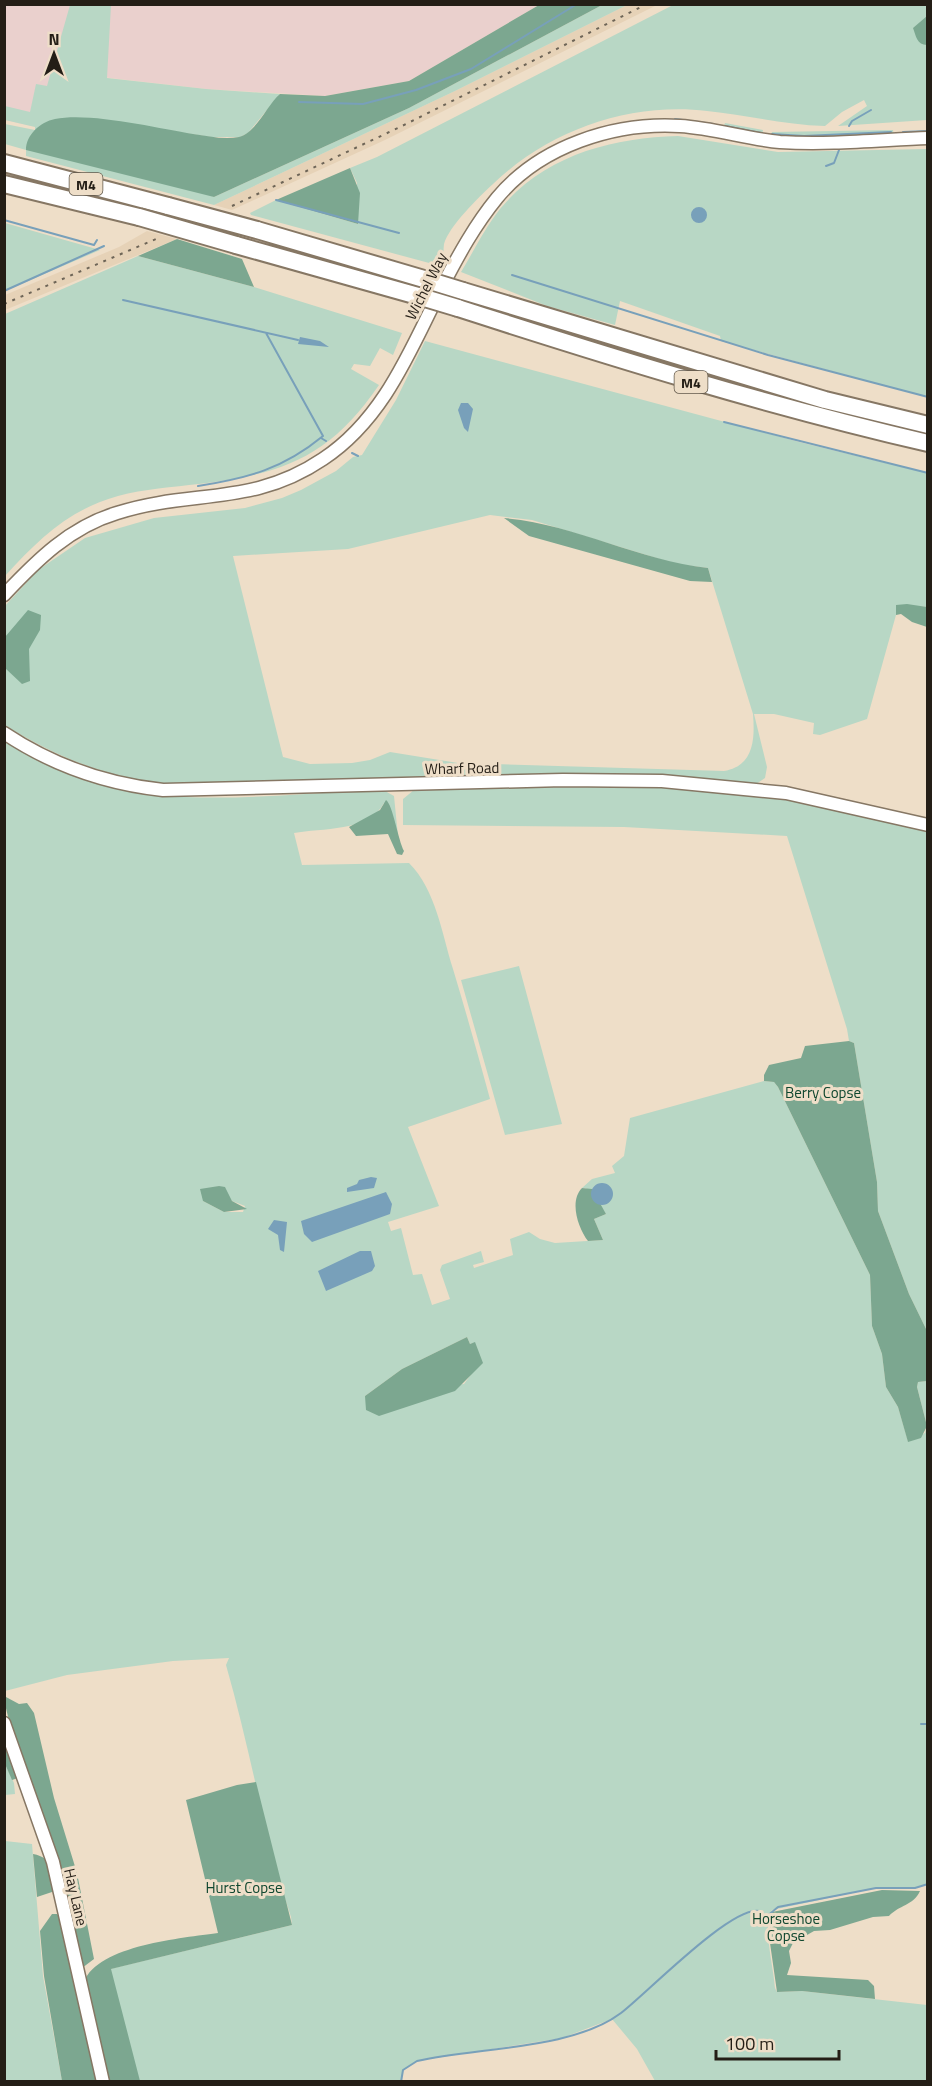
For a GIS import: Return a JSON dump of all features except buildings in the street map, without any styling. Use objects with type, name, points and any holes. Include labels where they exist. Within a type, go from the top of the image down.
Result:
[{"type":"highway","name":"M4","points":[[4,163],[257,230],[825,400],[927,424]]},
{"type":"highway","name":"M4","points":[[4,184],[139,218],[418,296],[666,375],[817,417],[927,443]]},
{"type":"street","name":"Wichel Way","points":[[4,595],[48,551],[94,522],[137,507],[230,496],[274,485],[308,469],[346,442],[372,415],[388,392],[464,246],[484,215],[511,183],[559,151],[605,133],[646,126],[691,127],[791,142],[927,138]]},
{"type":"street","name":"Wharf Road","points":[[4,733],[29,748],[73,768],[115,782],[163,790],[563,780],[662,781],[786,793],[927,825]]},
{"type":"street","name":"Hay Lane","points":[[4,1723],[53,1862],[103,2082]]},
{"type":"shaded area","points":[[5,5],[539,5],[409,81],[325,96],[206,89],[84,75],[32,126],[5,120]]},
{"type":"shaded area","points":[[627,5],[657,5],[385,140],[232,210],[214,205],[455,91]]},
{"type":"shaded area","points":[[147,231],[177,239],[5,310],[5,295],[119,247]]},
{"type":"green space","points":[[70,5],[111,5],[107,78],[206,89],[280,94],[248,133],[240,137],[211,137],[91,119],[55,119],[214,197],[409,108],[602,5],[627,5],[455,91],[214,205],[26,156],[26,150],[5,144],[5,124],[35,130],[35,127],[5,120],[5,106],[30,112],[36,84],[47,86]]},
{"type":"green space","points":[[539,5],[602,5],[409,108],[214,197],[26,150],[28,139],[39,126],[55,119],[69,117],[104,119],[216,137],[239,137],[256,125],[280,94],[325,96],[409,81]]},
{"type":"green space","points":[[673,5],[927,5],[927,120],[838,126],[867,106],[864,100],[842,112],[825,126],[678,109],[620,116],[592,124],[539,149],[515,165],[487,190],[465,212],[447,237],[444,244],[444,267],[250,213],[276,200],[358,224],[357,183],[350,168],[377,157]]},
{"type":"green space","points":[[927,16],[927,45],[924,45],[919,42],[913,28]]},
{"type":"green space","points":[[725,123],[763,130],[762,136],[723,128]]},
{"type":"green space","points":[[893,130],[894,136],[811,139],[771,137],[772,132]]},
{"type":"green space","points":[[678,136],[778,152],[927,149],[927,397],[721,341],[720,336],[620,301],[615,325],[547,306],[461,272],[500,209],[518,190],[537,175],[581,153],[604,146],[653,137]]},
{"type":"green space","points":[[350,168],[360,193],[358,224],[276,200]]},
{"type":"green space","points":[[5,223],[100,250],[5,291]]},
{"type":"green space","points":[[177,239],[242,259],[254,287],[138,256]]},
{"type":"green space","points":[[138,256],[254,287],[402,333],[393,355],[380,348],[370,366],[354,364],[351,369],[379,385],[361,410],[342,429],[323,445],[302,458],[280,467],[229,480],[138,492],[100,502],[84,509],[56,527],[5,576],[5,314]]},
{"type":"green space","points":[[425,341],[803,443],[927,473],[927,607],[896,605],[896,615],[867,719],[820,735],[813,734],[814,723],[774,714],[754,714],[767,767],[765,778],[756,784],[671,776],[591,775],[175,785],[129,778],[86,766],[45,748],[5,725],[4,607],[38,570],[85,538],[154,518],[245,508],[282,498],[301,490],[336,471],[353,457],[362,455],[396,400]],"holes":[[[490,515],[532,520],[676,564],[708,568],[753,714],[753,742],[747,757],[741,764],[724,771],[458,763],[390,752],[370,760],[352,763],[310,764],[283,757],[233,556],[348,549]]]},
{"type":"green space","points":[[504,518],[556,527],[656,558],[708,568],[712,582],[690,581],[529,536]]},
{"type":"green space","points":[[896,605],[927,607],[927,627],[912,622],[901,614],[896,615]]},
{"type":"green space","points":[[28,610],[41,615],[40,630],[29,649],[30,681],[22,684],[5,668],[5,637]]},
{"type":"green space","points":[[4,740],[71,775],[128,791],[229,798],[385,791],[394,796],[398,836],[384,803],[377,812],[356,824],[294,833],[302,865],[409,863],[426,886],[441,927],[490,1099],[408,1127],[439,1206],[388,1222],[391,1231],[401,1228],[413,1275],[422,1274],[432,1305],[450,1299],[440,1270],[442,1265],[481,1251],[484,1262],[473,1265],[474,1268],[513,1255],[510,1239],[529,1232],[540,1239],[555,1243],[603,1240],[594,1219],[606,1214],[586,1188],[582,1188],[592,1179],[615,1173],[612,1166],[624,1156],[630,1118],[764,1081],[774,1082],[778,1087],[870,1275],[872,1326],[882,1354],[886,1387],[898,1407],[908,1441],[925,1433],[927,1426],[927,1884],[915,1888],[876,1888],[772,1910],[769,1917],[768,1936],[777,1992],[802,1991],[927,2005],[927,2081],[655,2081],[637,2049],[612,2019],[562,2038],[417,2061],[403,2070],[401,2081],[139,2080],[110,1969],[292,1925],[226,1665],[229,1658],[173,1661],[67,1675],[5,1691]],"holes":[[[219,1186],[232,1201],[245,1206],[243,1212],[224,1212],[203,1201],[212,1189]],[[467,1337],[470,1344],[474,1343],[475,1369],[464,1384],[365,1396],[402,1369]]]},
{"type":"green space","points":[[576,785],[679,788],[740,793],[821,806],[927,832],[927,1331],[909,1294],[878,1211],[877,1182],[854,1043],[849,1041],[787,836],[624,827],[403,825],[403,799],[414,790]]},
{"type":"green space","points":[[386,800],[389,803],[404,851],[402,855],[397,854],[388,834],[356,836],[349,827],[380,810]]},
{"type":"green space","points":[[519,966],[562,1124],[505,1135],[461,980]]},
{"type":"green space","name":"Berry Copse","points":[[849,1041],[854,1043],[877,1182],[878,1211],[909,1294],[927,1331],[927,1381],[918,1382],[917,1387],[927,1426],[921,1438],[908,1442],[898,1407],[886,1387],[882,1354],[872,1326],[870,1275],[778,1087],[774,1082],[764,1081],[769,1065],[801,1058],[805,1046]]},
{"type":"green space","points":[[225,1187],[232,1201],[247,1209],[224,1212],[203,1201],[200,1189]]},
{"type":"green space","points":[[582,1188],[592,1189],[606,1214],[594,1219],[603,1240],[588,1241],[581,1229],[576,1214],[576,1200]]},
{"type":"green space","points":[[467,1337],[470,1344],[475,1342],[483,1363],[455,1391],[379,1416],[366,1410],[365,1396],[402,1369]]},
{"type":"green space","points":[[927,1381],[927,1426],[917,1387],[918,1382]]},
{"type":"green space","points":[[6,1697],[19,1704],[27,1703],[34,1713],[54,1798],[77,1873],[94,1959],[82,1968],[10,1725],[5,1704]]},
{"type":"green space","points":[[4,1733],[18,1778],[12,1780],[5,1764]]},
{"type":"green space","points":[[5,1764],[14,1783],[15,1794],[5,1795]]},
{"type":"green space","name":"Hurst Copse","points":[[256,1782],[292,1925],[111,1969],[140,2081],[107,2081],[84,1982],[92,1969],[106,1959],[123,1952],[143,1945],[218,1933],[186,1800],[237,1785]]},
{"type":"green space","points":[[5,1841],[32,1844],[43,1976],[62,2081],[5,2082]]},
{"type":"green space","points":[[33,1854],[45,1859],[51,1867],[55,1891],[37,1897]]},
{"type":"green space","name":"Horseshoe Copse","points":[[882,1890],[920,1891],[914,1900],[889,1916],[873,1917],[830,1930],[814,1931],[793,1943],[789,1951],[791,1963],[787,1975],[868,1980],[874,1986],[875,1999],[802,1991],[777,1992],[769,1936],[772,1912]]},
{"type":"green space","points":[[52,1914],[57,1914],[62,1920],[97,2081],[62,2081],[44,1976],[40,1931]]},
{"type":"water","points":[[699,207],[707,215],[699,223],[691,215]]},
{"type":"water","points":[[300,337],[320,341],[329,347],[298,344]]},
{"type":"water","points":[[461,403],[468,403],[473,409],[468,432],[464,428],[458,410]]},
{"type":"water","points":[[377,1178],[374,1188],[347,1192],[347,1188],[357,1184],[359,1180]]},
{"type":"water","points":[[602,1183],[610,1186],[613,1194],[610,1202],[602,1205],[594,1202],[591,1194],[594,1186]]},
{"type":"water","points":[[386,1192],[392,1204],[390,1214],[312,1242],[304,1234],[301,1221]]},
{"type":"water","points":[[274,1220],[287,1222],[284,1252],[280,1250],[278,1235],[268,1229]]},
{"type":"water","points":[[360,1251],[371,1251],[375,1266],[372,1271],[326,1291],[318,1271]]},
{"type":"waterway","points":[[299,102],[363,104],[416,90],[471,69],[577,4]]},
{"type":"waterway","points":[[849,126],[852,121],[871,110]]},
{"type":"waterway","points":[[675,119],[713,124]]},
{"type":"waterway","points":[[725,126],[761,133]]},
{"type":"waterway","points":[[903,132],[928,131]]},
{"type":"waterway","points":[[772,134],[804,136],[891,132]]},
{"type":"waterway","points":[[826,166],[834,163],[839,150]]},
{"type":"waterway","points":[[276,200],[399,233]]},
{"type":"waterway","points":[[4,220],[94,245],[97,240]]},
{"type":"waterway","points":[[4,291],[104,246]]},
{"type":"waterway","points":[[512,275],[768,355],[928,397]]},
{"type":"waterway","points":[[123,300],[298,340]]},
{"type":"waterway","points":[[198,486],[264,470],[294,457],[323,436],[266,333]]},
{"type":"waterway","points":[[724,422],[928,473]]},
{"type":"waterway","points":[[321,438],[326,441]]},
{"type":"waterway","points":[[352,453],[358,456]]},
{"type":"waterway","points":[[921,1724],[928,1724]]},
{"type":"waterway","points":[[401,2082],[403,2070],[417,2061],[551,2041],[601,2025],[621,2013],[710,1936],[746,1913],[759,1911],[766,1917],[778,1907],[876,1888],[915,1888],[928,1884]]},
{"type":"railway","points":[[232,206],[400,127],[647,4]]},
{"type":"railway","points":[[4,304],[156,239]]}]
